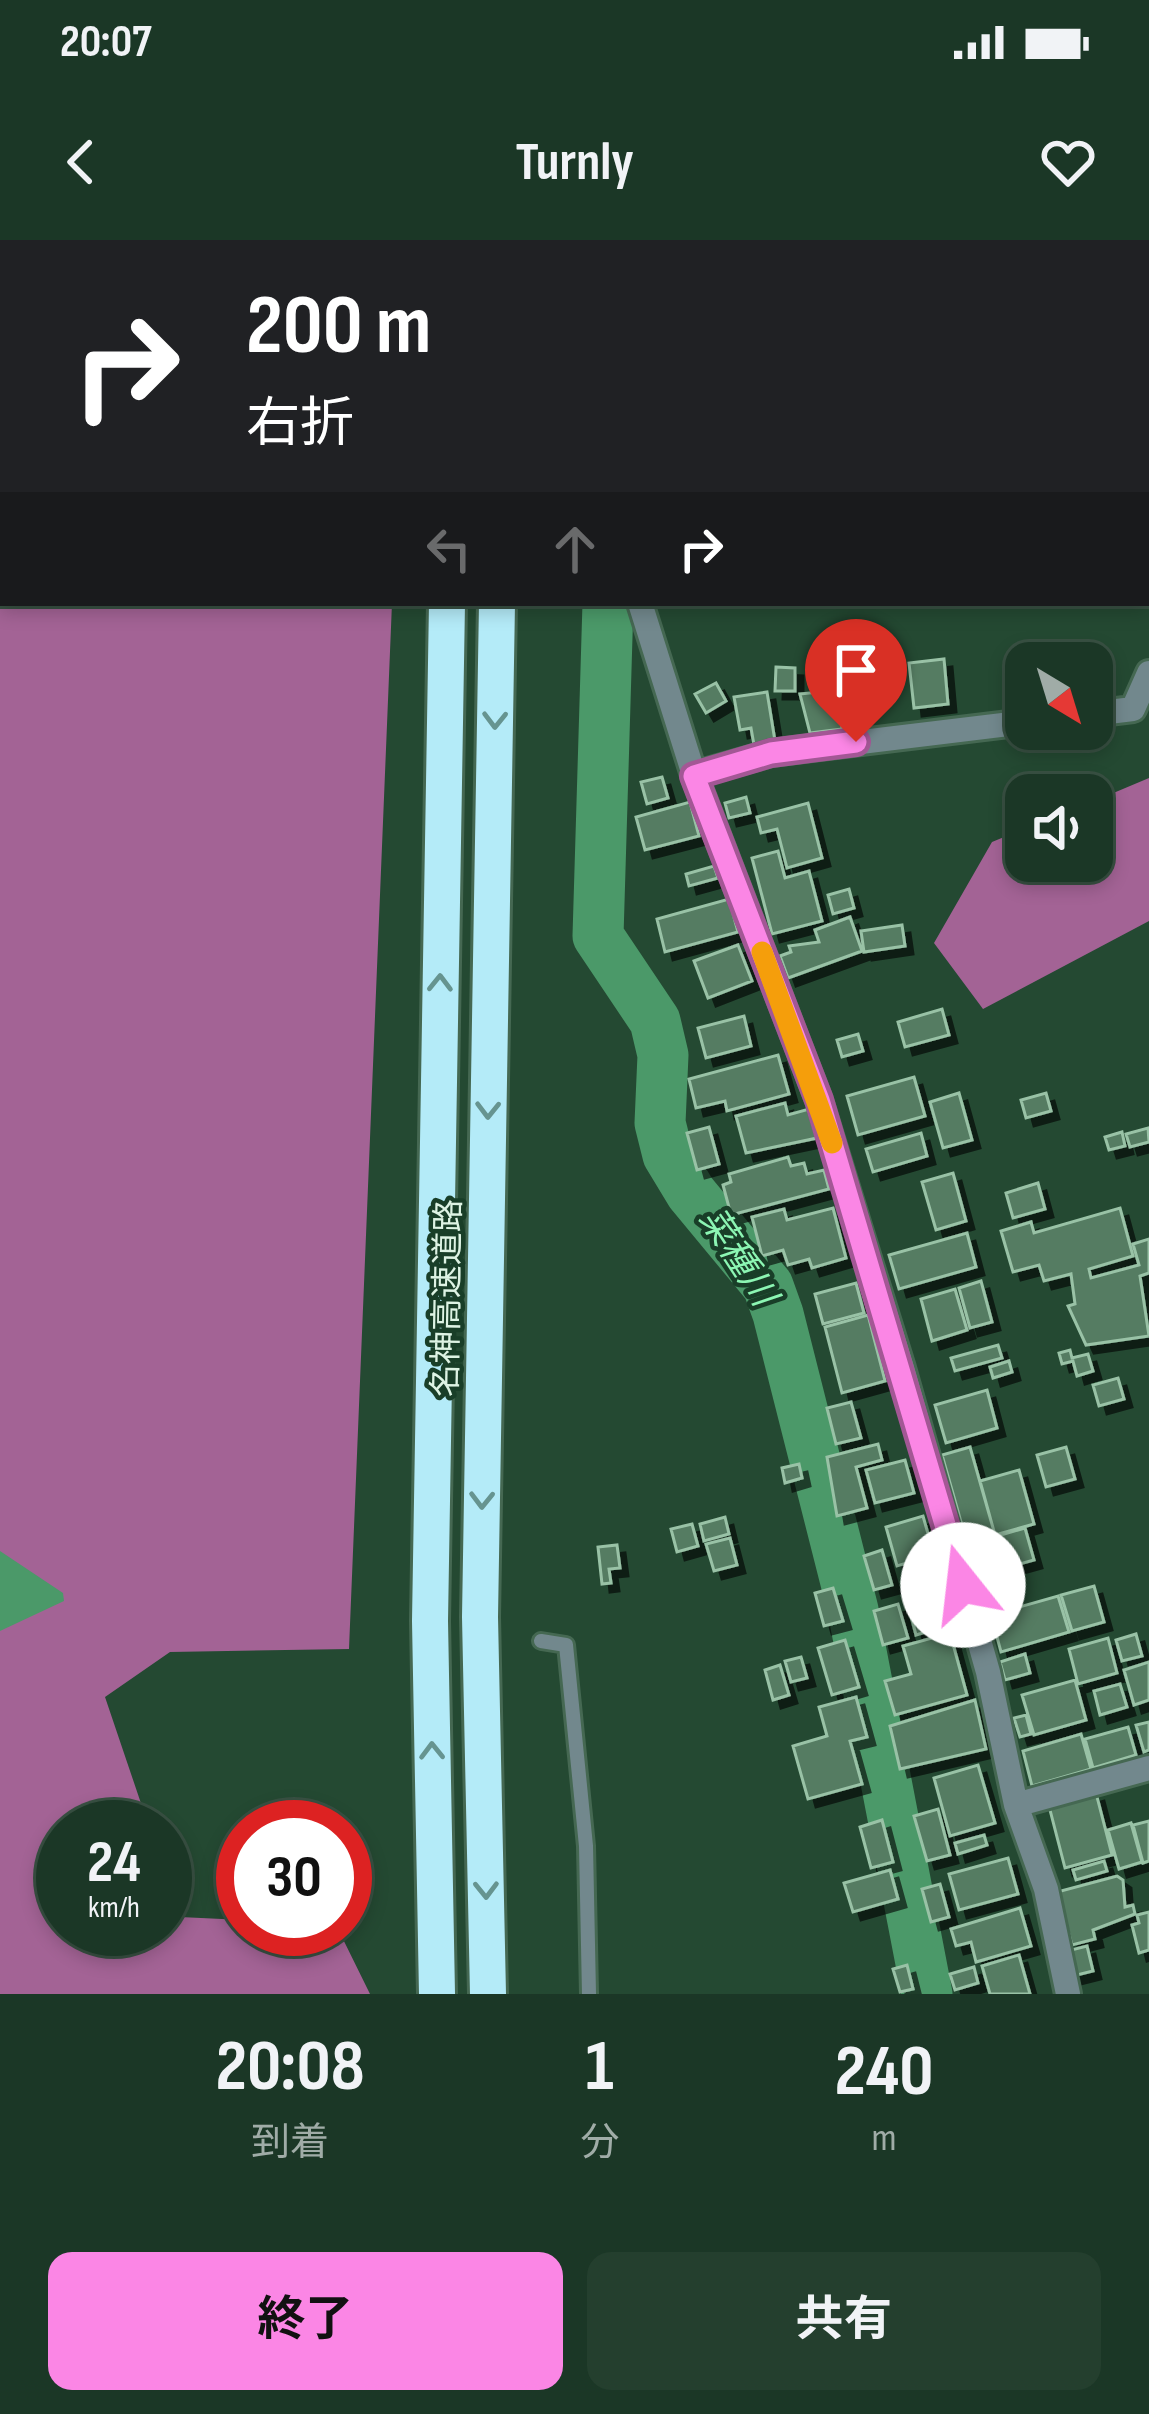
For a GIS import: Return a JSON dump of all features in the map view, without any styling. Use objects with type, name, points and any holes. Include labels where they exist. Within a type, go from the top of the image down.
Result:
[{"type":"highway","name":"名神高速道路","points":[[437,1994],[430,1621],[447,606]]},
{"type":"highway","name":"名神高速道路","points":[[488,1994],[481,1594],[497,606]]},
{"type":"street","points":[[641,606],[694,776],[819,1100],[988,1672],[1016,1805],[1046,1889],[1069,1994]]},
{"type":"street","points":[[1113,711],[1133,709],[1149,673]]},
{"type":"street","points":[[694,776],[771,753],[1005,725]]},
{"type":"street","points":[[1016,1805],[1149,1768]]},
{"type":"lane","points":[[541,1641],[566,1645],[586,1846],[589,1994]]},
{"type":"shaded area","points":[[0,606],[392,606],[349,1649],[170,1652],[105,1697],[140,1800],[36,1800],[36,1956],[192,1956],[192,1918],[216,1919],[216,1956],[351,1956],[370,1994],[0,1994]]},
{"type":"shaded area","points":[[1149,778],[1149,921],[983,1009],[934,943],[992,842],[1005,837],[1005,882],[1113,882],[1113,793]]},
{"type":"shaded area","points":[[0,1551],[63,1593],[64,1601],[0,1631]]},
{"type":"building","points":[[881,658],[885,677],[862,681],[859,662]]},
{"type":"building","points":[[944,659],[948,704],[914,708],[909,663]]},
{"type":"building","points":[[776,667],[795,668],[795,691],[775,691]]},
{"type":"building","points":[[716,683],[726,701],[706,713],[695,694]]},
{"type":"building","points":[[856,688],[858,711],[841,713],[842,729],[810,733],[800,694]]},
{"type":"building","points":[[767,692],[775,741],[754,745],[751,728],[740,730],[734,697]]},
{"type":"building","points":[[662,777],[668,798],[647,804],[641,782]]},
{"type":"building","points":[[746,797],[750,813],[729,818],[725,803]]},
{"type":"building","points":[[690,802],[699,836],[645,850],[636,817]]},
{"type":"building","points":[[808,803],[822,858],[787,868],[777,829],[761,833],[757,817]]},
{"type":"building","points":[[778,851],[785,878],[809,871],[822,921],[772,934],[752,858]]},
{"type":"building","points":[[714,866],[718,878],[689,886],[686,874]]},
{"type":"building","points":[[849,889],[854,908],[833,914],[828,895]]},
{"type":"building","points":[[729,899],[738,932],[665,952],[657,919]]},
{"type":"building","points":[[850,917],[862,951],[788,978],[780,956],[791,952],[789,946],[819,942],[815,930]]},
{"type":"building","points":[[902,925],[905,946],[864,952],[861,931]]},
{"type":"building","points":[[738,945],[752,981],[708,998],[694,961]]},
{"type":"building","points":[[942,1009],[949,1035],[905,1047],[898,1022]]},
{"type":"building","points":[[744,1016],[751,1046],[706,1058],[698,1028]]},
{"type":"building","points":[[858,1034],[863,1051],[842,1057],[837,1040]]},
{"type":"building","points":[[778,1055],[789,1094],[727,1111],[725,1101],[696,1108],[689,1079]]},
{"type":"building","points":[[914,1077],[925,1116],[858,1135],[847,1096]]},
{"type":"building","points":[[959,1093],[972,1140],[943,1148],[930,1102]]},
{"type":"building","points":[[1046,1093],[1051,1111],[1026,1118],[1021,1100]]},
{"type":"building","points":[[785,1103],[788,1115],[809,1109],[817,1138],[746,1153],[736,1116]]},
{"type":"building","points":[[709,1127],[719,1164],[697,1170],[687,1133]]},
{"type":"building","points":[[1148,1128],[1149,1142],[1130,1147],[1126,1134]]},
{"type":"building","points":[[1122,1132],[1125,1146],[1109,1150],[1105,1137]]},
{"type":"building","points":[[921,1133],[927,1156],[873,1172],[866,1149]]},
{"type":"building","points":[[788,1157],[791,1166],[804,1163],[807,1174],[824,1170],[829,1189],[731,1215],[723,1185],[731,1182],[729,1174]]},
{"type":"building","points":[[953,1173],[966,1221],[936,1230],[922,1182]]},
{"type":"building","points":[[1038,1183],[1045,1209],[1013,1218],[1006,1193]]},
{"type":"building","points":[[833,1208],[846,1258],[812,1268],[809,1259],[788,1265],[783,1250],[762,1256],[752,1217],[784,1209],[787,1220]]},
{"type":"building","points":[[1120,1208],[1133,1256],[1089,1269],[1091,1278],[1139,1265],[1133,1244],[1149,1239],[1149,1273],[1140,1276],[1149,1336],[1086,1345],[1068,1306],[1075,1304],[1071,1274],[1044,1281],[1039,1265],[1013,1272],[1001,1231],[1031,1222],[1034,1233]]},
{"type":"building","points":[[967,1233],[976,1267],[899,1289],[889,1255]]},
{"type":"building","points":[[981,1281],[992,1322],[970,1328],[959,1288]]},
{"type":"building","points":[[856,1283],[864,1313],[823,1324],[815,1294]]},
{"type":"building","points":[[955,1289],[967,1330],[932,1341],[921,1299]]},
{"type":"building","points":[[868,1315],[885,1381],[842,1393],[825,1327]]},
{"type":"building","points":[[998,1345],[1002,1358],[955,1371],[951,1358]]},
{"type":"building","points":[[1070,1350],[1072,1358],[1088,1354],[1093,1371],[1077,1376],[1073,1361],[1062,1364],[1059,1353]]},
{"type":"building","points":[[1009,1361],[1012,1372],[993,1378],[990,1367]]},
{"type":"building","points":[[1118,1378],[1124,1399],[1099,1406],[1093,1385]]},
{"type":"building","points":[[987,1390],[997,1428],[946,1443],[935,1405]]},
{"type":"building","points":[[851,1402],[861,1438],[836,1444],[827,1408]]},
{"type":"building","points":[[878,1444],[882,1460],[856,1467],[867,1508],[837,1516],[827,1457]]},
{"type":"building","points":[[970,1447],[995,1535],[967,1543],[942,1455]]},
{"type":"building","points":[[1066,1447],[1075,1479],[1046,1487],[1037,1455]]},
{"type":"building","points":[[905,1460],[914,1493],[875,1503],[866,1470]]},
{"type":"building","points":[[799,1464],[802,1478],[785,1483],[782,1468]]},
{"type":"building","points":[[1019,1470],[1034,1524],[995,1535],[980,1481]]},
{"type":"building","points":[[923,1516],[934,1555],[897,1566],[886,1527]]},
{"type":"building","points":[[725,1517],[729,1534],[704,1541],[700,1524]]},
{"type":"building","points":[[692,1524],[698,1546],[677,1552],[671,1529]]},
{"type":"building","points":[[1025,1528],[1034,1560],[976,1576],[967,1545]]},
{"type":"building","points":[[730,1538],[737,1565],[714,1571],[706,1544]]},
{"type":"building","points":[[617,1545],[620,1568],[609,1569],[611,1583],[602,1584],[598,1547]]},
{"type":"building","points":[[882,1550],[892,1585],[874,1590],[864,1556]]},
{"type":"building","points":[[1003,1569],[1008,1587],[981,1595],[976,1576]]},
{"type":"building","points":[[944,1570],[958,1622],[916,1635],[902,1582]]},
{"type":"building","points":[[1094,1586],[1104,1622],[1072,1631],[1061,1595]]},
{"type":"building","points":[[833,1588],[843,1621],[824,1626],[815,1593]]},
{"type":"building","points":[[1058,1596],[1069,1632],[1001,1652],[991,1615]]},
{"type":"building","points":[[898,1604],[908,1638],[883,1645],[874,1611]]},
{"type":"building","points":[[950,1633],[967,1695],[895,1715],[885,1681],[911,1674],[903,1646]]},
{"type":"building","points":[[1136,1634],[1142,1656],[1122,1661],[1116,1640]]},
{"type":"building","points":[[1108,1638],[1117,1673],[1078,1684],[1069,1649]]},
{"type":"building","points":[[845,1640],[859,1687],[832,1695],[818,1648]]},
{"type":"building","points":[[1025,1654],[1030,1673],[1005,1680],[1000,1662]]},
{"type":"building","points":[[801,1657],[807,1678],[791,1682],[785,1661]]},
{"type":"building","points":[[1149,1662],[1149,1700],[1134,1705],[1124,1670]]},
{"type":"building","points":[[780,1665],[789,1695],[773,1700],[765,1670]]},
{"type":"building","points":[[1075,1680],[1086,1720],[1034,1735],[1022,1695]]},
{"type":"building","points":[[1120,1684],[1127,1707],[1100,1715],[1094,1691]]},
{"type":"building","points":[[856,1697],[867,1737],[850,1741],[862,1784],[808,1799],[793,1746],[827,1736],[819,1707]]},
{"type":"building","points":[[975,1700],[986,1749],[900,1769],[890,1726]]},
{"type":"building","points":[[1026,1715],[1031,1734],[1020,1737],[1014,1718]]},
{"type":"building","points":[[1149,1722],[1149,1750],[1144,1752],[1136,1725]]},
{"type":"building","points":[[1128,1727],[1136,1755],[1093,1768],[1085,1739]]},
{"type":"building","points":[[1081,1734],[1091,1769],[1032,1786],[1023,1751]]},
{"type":"building","points":[[978,1765],[995,1823],[950,1836],[934,1778]]},
{"type":"building","points":[[1096,1793],[1112,1855],[1065,1868],[1049,1806]]},
{"type":"building","points":[[938,1809],[950,1855],[927,1861],[914,1816]]},
{"type":"building","points":[[882,1820],[893,1862],[871,1868],[860,1827]]},
{"type":"building","points":[[1149,1821],[1149,1861],[1143,1863],[1133,1825]]},
{"type":"building","points":[[1131,1823],[1142,1862],[1119,1869],[1108,1830]]},
{"type":"building","points":[[984,1835],[987,1845],[958,1854],[955,1843]]},
{"type":"building","points":[[1008,1858],[1018,1894],[959,1910],[949,1874]]},
{"type":"building","points":[[1104,1861],[1107,1871],[1076,1880],[1073,1870]]},
{"type":"building","points":[[890,1870],[898,1899],[853,1912],[844,1883]]},
{"type":"building","points":[[1117,1876],[1123,1880],[1125,1907],[1133,1905],[1135,1914],[1093,1930],[1095,1939],[1072,1945],[1057,1892]]},
{"type":"building","points":[[940,1884],[949,1917],[931,1922],[922,1889]]},
{"type":"building","points":[[1020,1908],[1031,1946],[976,1962],[971,1942],[956,1946],[951,1929]]},
{"type":"building","points":[[1149,1912],[1149,1950],[1139,1953],[1132,1925],[1139,1923],[1137,1915]]},
{"type":"building","points":[[1087,1946],[1093,1971],[1073,1976],[1067,1951]]},
{"type":"building","points":[[1019,1955],[1030,1994],[990,1994],[982,1966]]},
{"type":"building","points":[[907,1965],[913,1989],[900,1992],[893,1969]]},
{"type":"building","points":[[974,1967],[978,1983],[955,1990],[950,1974]]},
{"type":"waterway","name":"菜種川","points":[[608,606],[598,936],[655,1021],[663,1055],[660,1123],[668,1155],[691,1193],[768,1286],[778,1314],[853,1610],[927,1994]]},
{"type":"slow traffic","points":[[762,952],[832,1143]]},
{"type":"route","points":[[856,742],[771,753],[694,776],[819,1100],[963,1585]]}]
